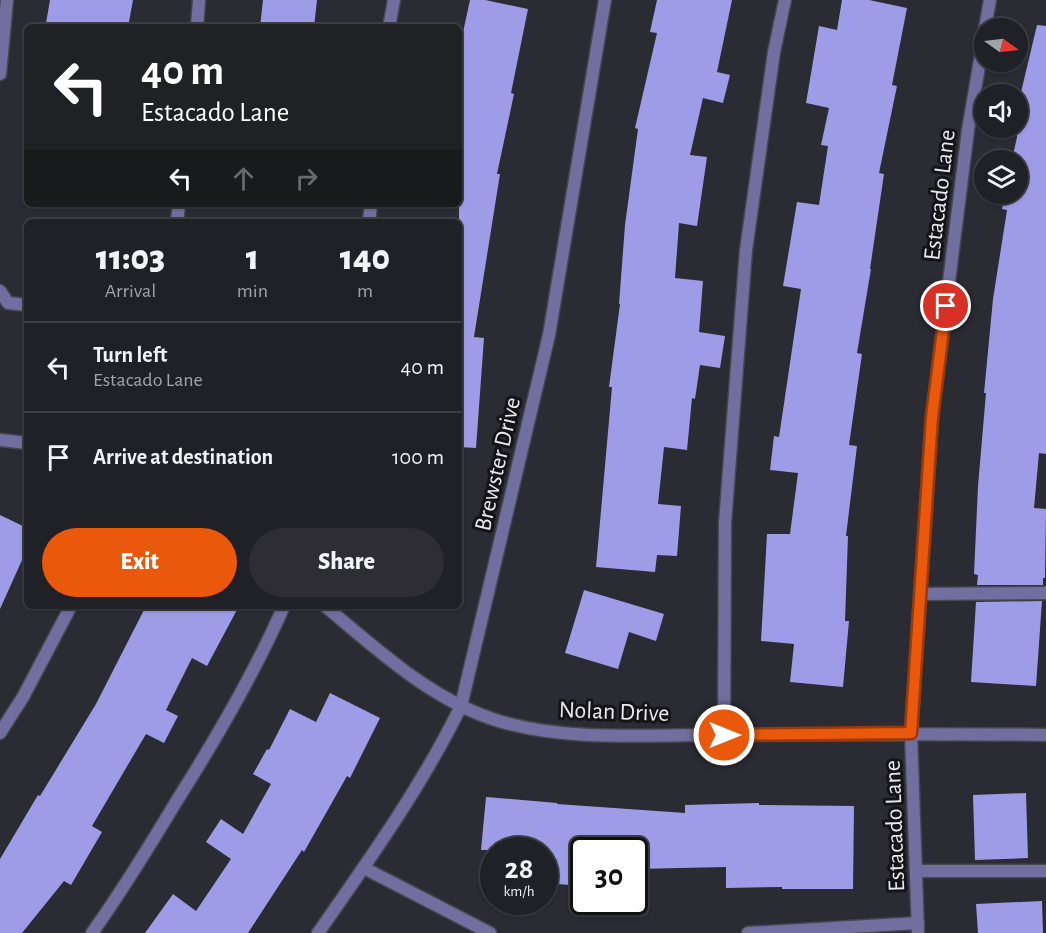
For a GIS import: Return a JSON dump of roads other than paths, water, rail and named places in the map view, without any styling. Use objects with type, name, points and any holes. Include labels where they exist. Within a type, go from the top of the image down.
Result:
[{"type":"street","points":[[0,74],[7,0]]},
{"type":"street","points":[[197,24],[199,0]]},
{"type":"street","points":[[390,24],[394,0]]},
{"type":"street","name":"Brewster Drive","points":[[318,933],[364,868],[441,746],[461,706],[549,335],[605,0]]},
{"type":"street","points":[[724,735],[725,523],[746,250],[774,52],[784,0]]},
{"type":"street","points":[[987,18],[990,0]]},
{"type":"street","name":"Estacado Lane","points":[[918,928],[911,733],[932,417],[968,130],[978,72]]},
{"type":"street","points":[[0,291],[8,303],[24,305]]},
{"type":"street","points":[[0,440],[24,443]]},
{"type":"street","points":[[921,594],[1046,593]]},
{"type":"street","points":[[0,732],[23,697],[69,609]]},
{"type":"street","points":[[92,933],[214,741],[273,632],[283,609]]},
{"type":"street","name":"Nolan Drive","points":[[329,609],[403,672],[461,706],[502,722],[568,735],[911,733],[1046,735]]},
{"type":"street","points":[[364,868],[490,933]]},
{"type":"street","points":[[916,871],[1046,871]]},
{"type":"street","points":[[748,933],[918,928]]}]
